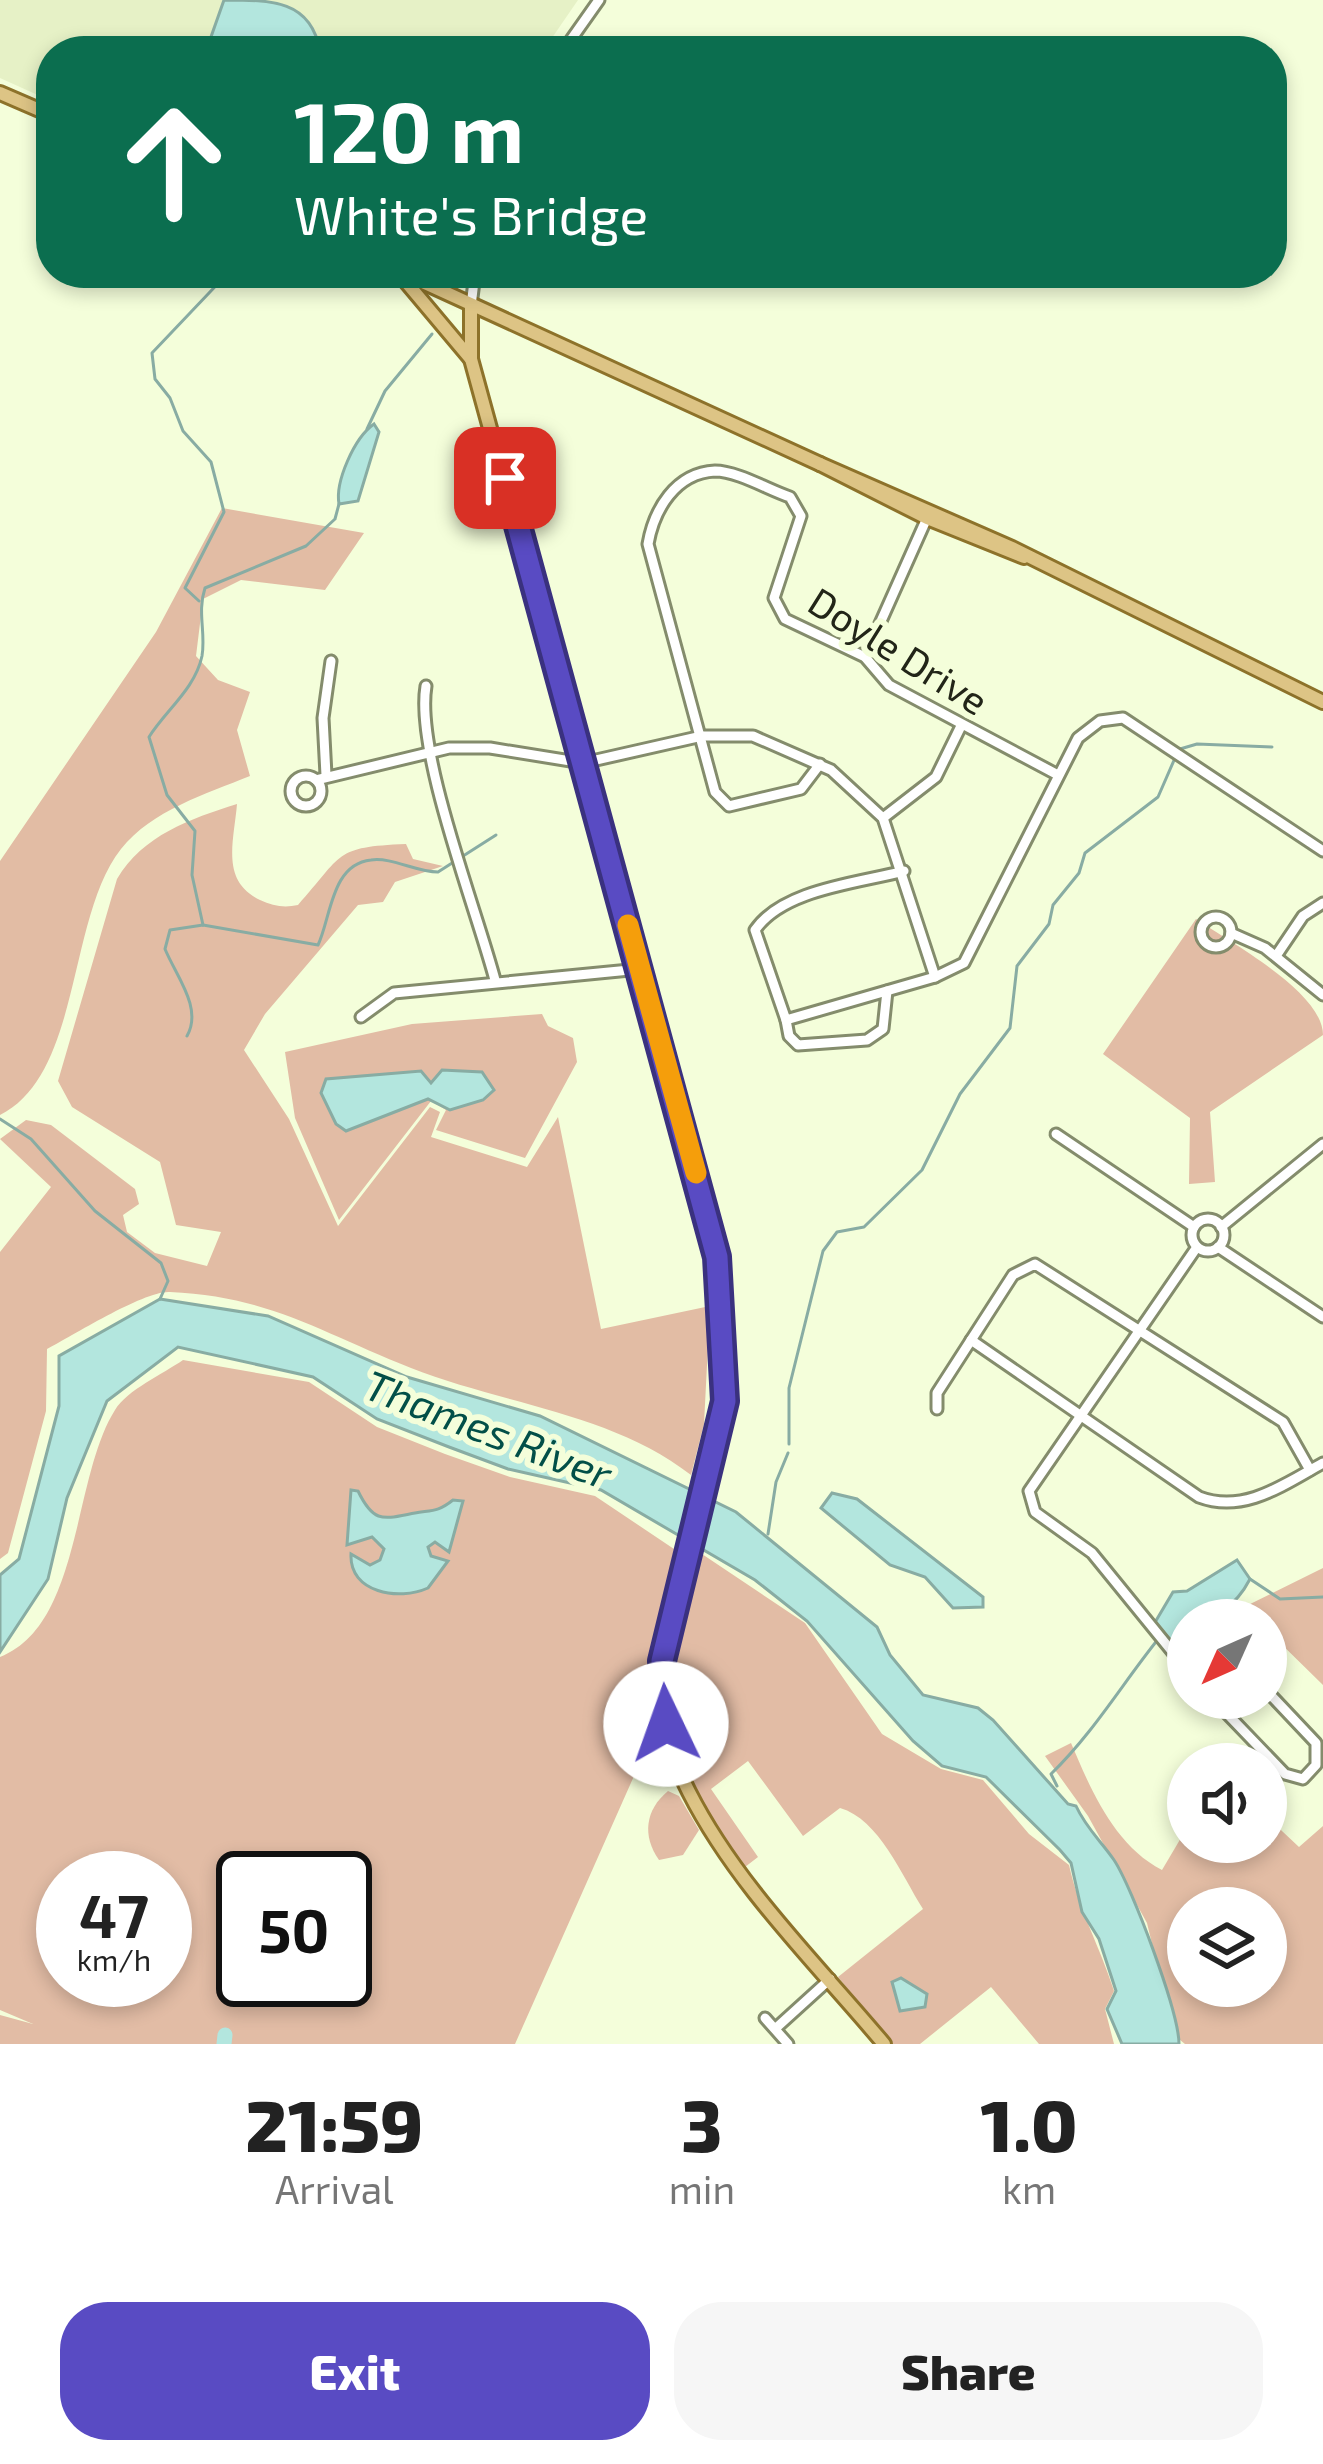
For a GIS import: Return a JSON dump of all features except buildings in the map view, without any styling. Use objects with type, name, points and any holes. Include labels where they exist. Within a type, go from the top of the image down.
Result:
[{"type":"main road","points":[[0,93],[36,109]]},
{"type":"main road","points":[[415,288],[470,359]]},
{"type":"main road","points":[[433,288],[1024,557],[1323,702]]},
{"type":"main road","points":[[471,306],[470,359],[717,1257],[725,1401],[662,1661],[666,1724],[686,1788],[711,1833],[884,2044]]},
{"type":"main road","points":[[820,464],[927,518],[1024,557]]},
{"type":"street","points":[[574,36],[599,0]]},
{"type":"street","points":[[471,306],[473,288]]},
{"type":"street","name":"Doyle Drive","points":[[820,764],[801,789],[729,806],[715,792],[648,544],[653,513],[680,484],[716,471],[790,497],[801,516],[774,598],[785,619],[865,657],[889,685],[1058,775]]},
{"type":"street","points":[[865,657],[927,518]]},
{"type":"street","points":[[331,661],[321,778],[430,751],[490,748],[583,763],[702,736],[753,736],[820,764],[884,818],[935,977]]},
{"type":"street","points":[[426,686],[422,710],[430,751],[495,980]]},
{"type":"street","points":[[786,1020],[935,977],[964,963],[1078,737],[1100,722],[1123,718],[1323,851]]},
{"type":"street","points":[[884,818],[936,777],[962,726]]},
{"type":"street","points":[[887,991],[883,1029],[867,1040],[798,1045],[789,1036],[755,930],[765,915],[794,901],[904,871]]},
{"type":"street","points":[[1276,956],[1303,916],[1323,903]]},
{"type":"street","points":[[1231,933],[1276,956],[1323,995]]},
{"type":"street","points":[[361,1017],[394,993],[640,969]]},
{"type":"street","points":[[1056,1134],[1194,1227],[1197,1247],[1038,1477],[1029,1502],[1092,1553],[1106,1577],[1167,1641]]},
{"type":"street","points":[[1218,1247],[1221,1227],[1323,1144]]},
{"type":"street","points":[[1194,1227],[1210,1220],[1221,1227]]},
{"type":"street","points":[[1197,1247],[1218,1247],[1323,1316]]},
{"type":"street","points":[[937,1408],[937,1393],[1013,1275],[1035,1264],[1142,1327],[1283,1422],[1310,1471]]},
{"type":"street","points":[[971,1340],[1199,1497],[1222,1505],[1240,1504],[1323,1463]]},
{"type":"street","points":[[1232,1719],[1285,1774],[1303,1779],[1316,1766],[1316,1743],[1287,1712]]},
{"type":"street","points":[[776,2028],[830,1979]]},
{"type":"street","points":[[765,2018],[788,2044]]},
{"type":"shaded area","points":[[0,0],[578,0],[553,36],[36,36],[36,94],[0,78]]},
{"type":"shaded area","points":[[222,508],[364,533],[325,590],[241,580],[203,599],[196,656],[218,680],[250,692],[237,730],[250,776],[164,814],[121,849],[91,913],[46,1066],[27,1095],[0,1115],[0,861],[156,632]]},
{"type":"shaded area","points":[[237,804],[234,871],[247,892],[269,904],[298,905],[342,856],[365,848],[406,844],[413,859],[443,866],[395,882],[383,902],[358,905],[265,1014],[244,1050],[289,1119],[338,1226],[430,1107],[440,1112],[431,1137],[527,1167],[558,1117],[601,1329],[710,1306],[704,1424],[691,1475],[660,1454],[592,1423],[411,1368],[267,1309],[205,1295],[159,1293],[47,1349],[46,1411],[8,1553],[0,1559],[0,1252],[51,1187],[0,1139],[26,1120],[51,1125],[135,1189],[139,1204],[123,1215],[127,1232],[155,1253],[207,1266],[221,1232],[176,1225],[160,1162],[72,1107],[58,1081],[117,879],[154,840]]},
{"type":"shaded area","points":[[1196,919],[1292,986],[1319,1019],[1323,1035],[1210,1112],[1215,1182],[1189,1184],[1190,1118],[1103,1054]]},
{"type":"shaded area","points":[[542,1014],[548,1026],[573,1038],[577,1062],[525,1158],[436,1130],[446,1110],[431,1101],[339,1220],[295,1118],[285,1052],[412,1024]]},
{"type":"shaded area","points":[[183,1360],[309,1382],[377,1427],[510,1477],[595,1496],[674,1549],[648,1673],[667,1768],[634,1776],[515,2044],[0,2044],[0,2015],[33,2024],[0,2010],[0,1657],[27,1640],[47,1614],[61,1583],[101,1439],[115,1410],[137,1389]]},
{"type":"shaded area","points":[[693,1548],[805,1623],[882,1734],[941,1769],[983,1780],[1029,1834],[1069,1865],[1114,1991],[1105,2009],[1114,2044],[1039,2044],[991,1987],[920,2044],[892,2044],[838,1977],[923,1909],[878,1836],[840,1808],[803,1836],[748,1761],[711,1789],[758,1857],[745,1867],[687,1770],[677,1743],[668,1688],[673,1631]]},
{"type":"shaded area","points":[[1323,1568],[1323,1685],[1287,1650],[1287,1599],[1260,1599]]},
{"type":"shaded area","points":[[1071,1743],[1117,1831],[1162,1870],[1167,1862],[1287,1863],[1287,1836],[1299,1847],[1323,1826],[1323,2044],[1185,2044],[1174,2035],[1167,2007],[1287,2007],[1287,1887],[1167,1887],[1167,2006],[1147,1923],[1088,1816],[1045,1756]]},
{"type":"shaded area","points":[[668,1791],[679,1796],[699,1830],[683,1855],[659,1860],[648,1824],[654,1806]]},
{"type":"water","points":[[224,0],[287,6],[308,22],[316,36],[211,36]]},
{"type":"water","points":[[374,424],[379,432],[358,501],[339,504],[348,461]]},
{"type":"water","points":[[442,1070],[482,1072],[494,1090],[483,1100],[450,1110],[428,1099],[346,1131],[336,1124],[321,1093],[326,1079],[421,1071],[431,1083]]},
{"type":"water","name":"Thames River","points":[[160,1299],[268,1316],[407,1377],[540,1416],[736,1512],[877,1627],[890,1655],[923,1695],[978,1708],[1068,1804],[1076,1806],[1114,1860],[1132,1896],[1163,1979],[1179,2044],[1122,2044],[1107,2009],[1116,1991],[1099,1939],[1082,1912],[1071,1863],[1060,1850],[986,1777],[942,1766],[913,1741],[807,1621],[755,1580],[601,1490],[508,1469],[377,1419],[313,1377],[178,1347],[107,1401],[67,1498],[48,1579],[0,1652],[0,1575],[19,1559],[59,1406],[59,1356]]},
{"type":"water","points":[[351,1490],[358,1491],[380,1517],[463,1501],[449,1552],[435,1542],[428,1547],[431,1556],[448,1561],[428,1588],[390,1593],[358,1578],[351,1554],[370,1565],[380,1560],[384,1549],[372,1537],[347,1545]]},
{"type":"water","points":[[832,1493],[857,1499],[983,1597],[983,1607],[953,1608],[925,1577],[890,1565],[821,1508]]},
{"type":"water","points":[[1237,1560],[1250,1579],[1236,1599],[1169,1599],[1173,1592],[1187,1591]]},
{"type":"water","points":[[1167,1602],[1167,1639],[1154,1624]]},
{"type":"water","points":[[901,1978],[927,1994],[925,2007],[900,2011],[892,1982]]},
{"type":"waterway","points":[[199,601],[185,588],[224,512],[211,462],[183,431],[170,398],[155,379],[152,353],[214,288]]},
{"type":"waterway","points":[[367,429],[385,391],[432,334]]},
{"type":"waterway","points":[[203,925],[192,875],[195,831],[167,795],[149,737],[198,668],[205,588],[306,546],[335,519],[339,504]]},
{"type":"waterway","points":[[1180,749],[1197,744],[1272,747]]},
{"type":"waterway","points":[[789,1444],[789,1388],[823,1251],[837,1232],[864,1227],[922,1170],[960,1094],[1010,1028],[1017,966],[1049,924],[1053,905],[1079,873],[1085,853],[1158,797],[1175,758]]},
{"type":"waterway","points":[[187,1036],[192,1014],[165,949],[170,930],[203,925],[318,945],[334,894],[358,864],[379,860],[438,872],[496,835]]},
{"type":"waterway","points":[[0,1119],[31,1139],[95,1211],[161,1263],[168,1281],[160,1299]]},
{"type":"waterway","points":[[768,1534],[776,1482],[788,1453]]},
{"type":"waterway","points":[[1250,1579],[1280,1599],[1323,1597]]},
{"type":"waterway","points":[[1057,1786],[1051,1774],[1159,1638]]},
{"type":"waterway","points":[[224,2044],[225,2035]]},
{"type":"slow traffic","points":[[628,925],[696,1173]]},
{"type":"route","points":[[505,478],[717,1257],[725,1401],[662,1661],[666,1724]]}]
